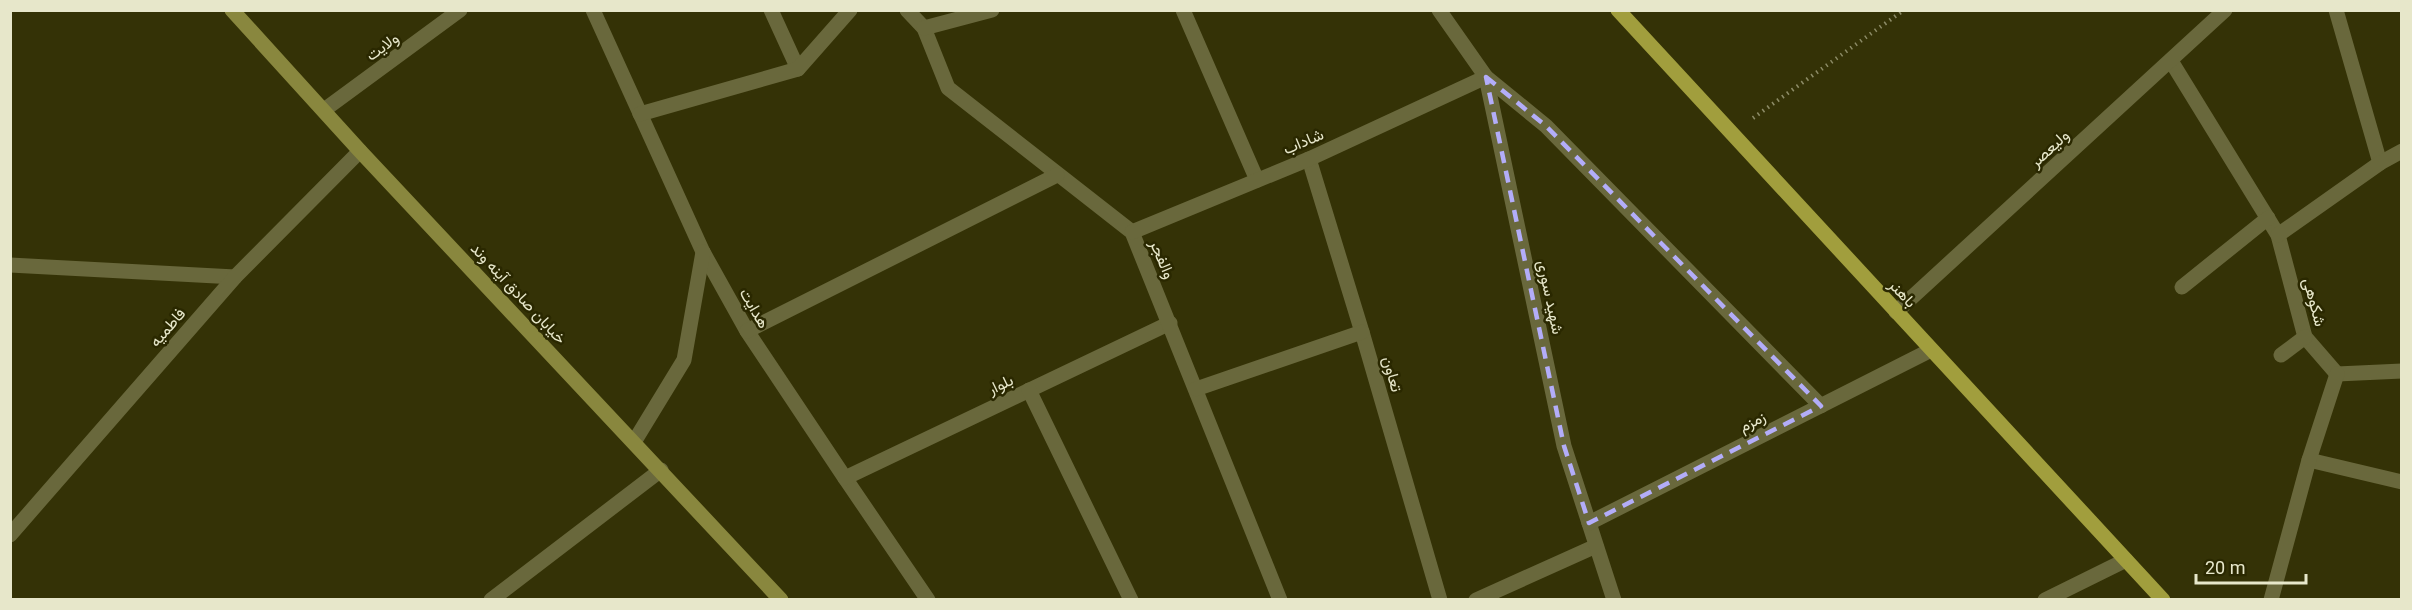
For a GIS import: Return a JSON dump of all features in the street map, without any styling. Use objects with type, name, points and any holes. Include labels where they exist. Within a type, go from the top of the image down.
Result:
[{"type":"main road","name":"خیابان صادق آینه وند","points":[[232,10],[360,151],[781,600]]},
{"type":"main road","name":"باهنر","points":[[1617,10],[2163,600]]},
{"type":"street","name":"ولایت","points":[[324,110],[460,10]]},
{"type":"street","name":"هدایت","points":[[593,10],[703,252],[747,331],[928,600]]},
{"type":"street","points":[[771,10],[798,69]]},
{"type":"street","points":[[640,114],[798,69],[850,10]]},
{"type":"street","name":"والفجر","points":[[907,10],[924,28],[948,88],[1132,232],[1280,600]]},
{"type":"street","points":[[924,28],[992,10]]},
{"type":"street","points":[[1183,10],[1257,180]]},
{"type":"street","name":"شهید سوری","points":[[1439,10],[1486,77],[1564,446],[1614,600]]},
{"type":"street","points":[[2336,10],[2380,164]]},
{"type":"street","name":"ولیعصر","points":[[1896,312],[2171,60],[2216,14]]},
{"type":"street","name":"شکوهی","points":[[2171,60],[2278,235],[2305,337],[2337,374]]},
{"type":"street","points":[[1486,77],[1546,126],[1821,406]]},
{"type":"street","name":"شاداب","points":[[1132,232],[1309,159],[1486,77]]},
{"type":"street","name":"فاطمیه","points":[[10,535],[235,277],[360,151]]},
{"type":"street","points":[[2278,235],[2380,164],[2402,152]]},
{"type":"street","name":"تعاون","points":[[1309,159],[1440,600]]},
{"type":"street","points":[[747,331],[1057,175]]},
{"type":"street","points":[[2182,287],[2268,218]]},
{"type":"street","points":[[634,442],[684,360],[703,252]]},
{"type":"street","points":[[10,265],[235,277]]},
{"type":"street","name":"بلوار","points":[[845,478],[1170,323]]},
{"type":"street","points":[[1196,389],[1362,332]]},
{"type":"street","points":[[2281,356],[2305,337]]},
{"type":"street","name":"زمزم","points":[[1589,523],[1931,350]]},
{"type":"street","points":[[2271,600],[2309,460],[2337,374],[2402,371]]},
{"type":"street","points":[[1029,390],[1131,600]]},
{"type":"street","points":[[2309,460],[2402,482]]},
{"type":"street","points":[[491,600],[660,470]]},
{"type":"street","points":[[1476,600],[1596,546]]},
{"type":"street","points":[[2045,600],[2126,560]]},
{"type":"path","points":[[1731,134],[1904,10]]},
{"type":"highlighted area","points":[[1486,77],[1546,126],[1821,406],[1589,523],[1564,446]]}]
